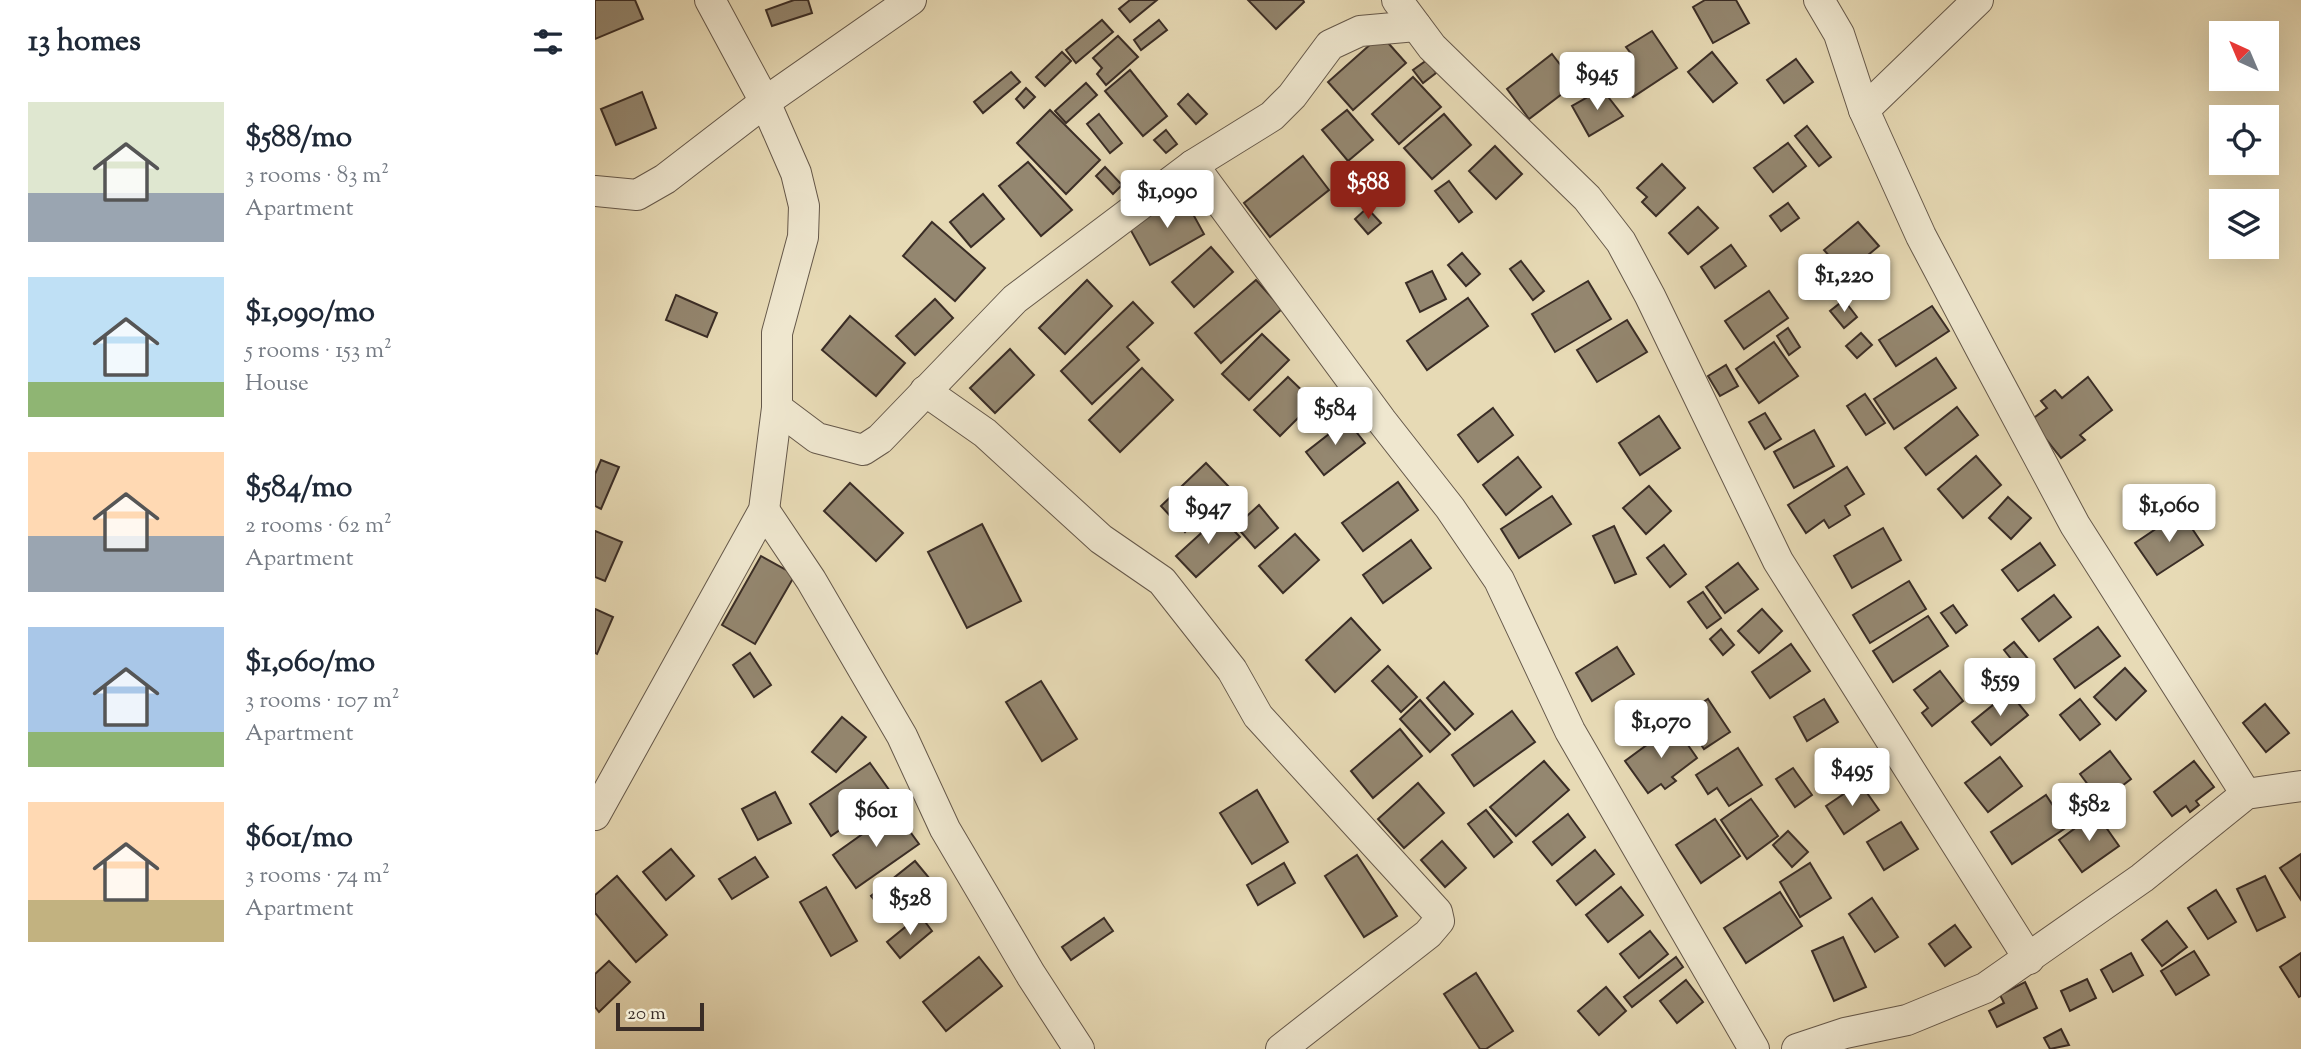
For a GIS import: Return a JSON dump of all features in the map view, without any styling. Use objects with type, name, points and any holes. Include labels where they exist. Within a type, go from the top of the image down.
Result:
[{"type":"street","points":[[595,815],[764,510],[777,408],[777,333],[803,237],[804,206],[796,173],[765,102],[710,0]]},
{"type":"street","points":[[595,191],[637,195],[665,178],[765,102],[911,0]]},
{"type":"street","points":[[1397,0],[1431,47],[1587,198],[1621,242],[1777,561],[2029,959]]},
{"type":"street","points":[[1819,0],[1839,34],[1864,110],[1921,236],[2075,525],[2246,794]]},
{"type":"street","points":[[1864,110],[1978,0]]},
{"type":"street","points":[[777,408],[817,438],[863,450],[880,439],[1015,299],[1193,165],[1272,116],[1292,96],[1330,45],[1360,31],[1416,26]]},
{"type":"street","points":[[1193,165],[1381,420],[1450,508],[1499,580],[1570,731],[1754,1049]]},
{"type":"street","points":[[925,391],[985,433],[1101,539],[1162,581],[1232,670],[1258,716],[1437,912],[1439,920],[1428,934],[1281,1049]]},
{"type":"street","points":[[764,510],[832,616],[902,736],[945,829],[1031,975],[1079,1049]]},
{"type":"street","points":[[1797,1049],[1845,1033],[1907,1020],[1985,988],[2142,878],[2246,794],[2301,786]]},
{"type":"building","points":[[595,0],[635,0],[643,19],[595,39]]},
{"type":"building","points":[[794,0],[808,0],[812,13],[772,26],[766,10]]},
{"type":"building","points":[[1130,0],[1157,0],[1130,22],[1119,9]]},
{"type":"building","points":[[1248,0],[1303,0],[1304,2],[1276,29]]},
{"type":"building","points":[[1705,0],[1736,0],[1749,23],[1713,43],[1693,7]]},
{"type":"building","points":[[1102,20],[1113,32],[1076,63],[1066,50]]},
{"type":"building","points":[[1159,20],[1167,30],[1141,50],[1134,40]]},
{"type":"building","points":[[1652,31],[1677,68],[1633,97],[1613,67],[1632,55],[1626,47]]},
{"type":"building","points":[[1381,35],[1406,63],[1353,110],[1328,82]]},
{"type":"building","points":[[1118,36],[1138,57],[1106,85],[1097,74],[1102,68],[1093,58]]},
{"type":"building","points":[[1062,52],[1071,61],[1045,86],[1036,77]]},
{"type":"building","points":[[1712,52],[1737,83],[1713,102],[1688,72]]},
{"type":"building","points":[[1552,54],[1575,84],[1529,119],[1507,89]]},
{"type":"building","points":[[1796,59],[1813,82],[1784,103],[1767,80]]},
{"type":"building","points":[[1427,60],[1436,73],[1423,83],[1413,70]]},
{"type":"building","points":[[1130,70],[1167,116],[1143,136],[1105,91]]},
{"type":"building","points":[[1011,72],[1020,82],[983,113],[974,102]]},
{"type":"building","points":[[1413,77],[1441,107],[1399,144],[1372,114]]},
{"type":"building","points":[[1086,83],[1097,95],[1066,123],[1055,111]]},
{"type":"building","points":[[1026,88],[1035,97],[1024,108],[1016,99]]},
{"type":"building","points":[[1602,89],[1623,116],[1589,136],[1572,106]]},
{"type":"building","points":[[642,92],[656,128],[616,145],[601,109]]},
{"type":"building","points":[[1188,94],[1207,114],[1196,124],[1178,104]]},
{"type":"building","points":[[1050,110],[1100,160],[1066,194],[1017,143]]},
{"type":"building","points":[[1347,110],[1373,140],[1348,161],[1322,130]]},
{"type":"building","points":[[1099,114],[1122,143],[1110,153],[1087,124]]},
{"type":"building","points":[[1444,114],[1471,145],[1432,179],[1404,148]]},
{"type":"building","points":[[1807,126],[1831,157],[1819,166],[1795,136]]},
{"type":"building","points":[[1166,130],[1177,144],[1166,153],[1154,140]]},
{"type":"building","points":[[1788,143],[1806,166],[1773,192],[1754,168]]},
{"type":"building","points":[[1495,146],[1522,174],[1496,199],[1469,171]]},
{"type":"building","points":[[1303,156],[1329,190],[1270,237],[1244,203]]},
{"type":"building","points":[[1028,162],[1072,210],[1041,236],[999,186]]},
{"type":"building","points":[[1662,164],[1685,188],[1656,216],[1642,202],[1647,197],[1637,188]]},
{"type":"building","points":[[1105,167],[1122,185],[1113,194],[1096,176]]},
{"type":"building","points":[[1449,181],[1472,212],[1459,222],[1435,191]]},
{"type":"building","points":[[983,194],[1004,219],[971,247],[950,222]]},
{"type":"building","points":[[1183,196],[1204,234],[1150,265],[1129,227]]},
{"type":"building","points":[[1788,203],[1799,218],[1781,231],[1770,216]]},
{"type":"building","points":[[1698,207],[1718,228],[1688,254],[1669,233]]},
{"type":"building","points":[[1367,208],[1381,223],[1368,234],[1355,219]]},
{"type":"building","points":[[932,222],[985,268],[955,301],[903,256]]},
{"type":"building","points":[[1858,222],[1879,246],[1845,274],[1824,250]]},
{"type":"building","points":[[1731,245],[1746,266],[1715,288],[1701,267]]},
{"type":"building","points":[[1211,247],[1233,272],[1194,307],[1172,282]]},
{"type":"building","points":[[1462,253],[1480,274],[1466,286],[1448,265]]},
{"type":"building","points":[[1521,261],[1544,291],[1533,300],[1510,269]]},
{"type":"building","points":[[1432,271],[1446,299],[1420,312],[1406,283]]},
{"type":"building","points":[[1087,280],[1112,306],[1065,354],[1039,328]]},
{"type":"building","points":[[1256,280],[1282,309],[1221,363],[1195,333]]},
{"type":"building","points":[[1588,281],[1611,319],[1555,352],[1532,314]]},
{"type":"building","points":[[1769,291],[1788,318],[1744,349],[1725,321]]},
{"type":"building","points":[[676,295],[717,313],[707,337],[666,320]]},
{"type":"building","points":[[1468,298],[1488,326],[1427,370],[1407,341]]},
{"type":"building","points":[[935,299],[953,318],[915,355],[896,336]]},
{"type":"building","points":[[1844,300],[1857,317],[1844,328],[1830,311]]},
{"type":"building","points":[[1133,302],[1153,323],[1127,347],[1139,360],[1092,404],[1061,371]]},
{"type":"building","points":[[1932,306],[1949,331],[1896,366],[1879,340]]},
{"type":"building","points":[[850,316],[905,363],[876,396],[822,350]]},
{"type":"building","points":[[1627,320],[1647,352],[1597,382],[1577,350]]},
{"type":"building","points":[[1788,328],[1800,347],[1789,355],[1777,336]]},
{"type":"building","points":[[1861,333],[1872,345],[1857,358],[1846,346]]},
{"type":"building","points":[[1262,334],[1289,360],[1249,400],[1222,374]]},
{"type":"building","points":[[1774,342],[1798,376],[1759,403],[1736,369]]},
{"type":"building","points":[[1010,349],[1034,375],[995,413],[970,388]]},
{"type":"building","points":[[1936,358],[1956,388],[1894,429],[1874,399]]},
{"type":"building","points":[[1726,365],[1738,386],[1720,396],[1708,376]]},
{"type":"building","points":[[1142,368],[1173,400],[1120,452],[1089,420]]},
{"type":"building","points":[[1288,377],[1314,402],[1280,436],[1254,410]]},
{"type":"building","points":[[2088,377],[2112,410],[2080,435],[2085,440],[2061,458],[2031,420],[2047,408],[2041,401],[2055,390],[2062,398]]},
{"type":"building","points":[[1865,394],[1885,423],[1866,435],[1847,406]]},
{"type":"building","points":[[1957,407],[1978,435],[1926,475],[1905,448]]},
{"type":"building","points":[[1493,408],[1513,435],[1478,462],[1458,435]]},
{"type":"building","points":[[1765,413],[1781,439],[1765,449],[1749,422]]},
{"type":"building","points":[[1659,416],[1680,448],[1640,475],[1619,443]]},
{"type":"building","points":[[1347,420],[1365,443],[1324,475],[1306,452]]},
{"type":"building","points":[[1814,430],[1834,466],[1794,488],[1774,452]]},
{"type":"building","points":[[1976,456],[2001,485],[1963,518],[1938,489]]},
{"type":"building","points":[[1518,457],[1541,487],[1506,515],[1483,485]]},
{"type":"building","points":[[601,460],[619,467],[601,509],[595,506],[595,474]]},
{"type":"building","points":[[1206,463],[1230,488],[1185,532],[1161,506]]},
{"type":"building","points":[[1847,467],[1864,494],[1845,506],[1850,515],[1829,528],[1824,520],[1806,533],[1788,505]]},
{"type":"building","points":[[1398,482],[1418,510],[1363,551],[1342,523]]},
{"type":"building","points":[[850,483],[903,533],[876,561],[824,511]]},
{"type":"building","points":[[1649,486],[1671,511],[1646,534],[1623,508]]},
{"type":"building","points":[[1552,496],[1571,524],[1519,558],[1501,529]]},
{"type":"building","points":[[2008,497],[2031,518],[2011,539],[1989,518]]},
{"type":"building","points":[[1259,505],[1278,528],[1255,548],[1236,526]]},
{"type":"building","points":[[2181,512],[2203,545],[2157,575],[2135,543]]},
{"type":"building","points":[[1220,516],[1240,537],[1196,577],[1176,556]]},
{"type":"building","points":[[982,524],[1021,601],[967,628],[928,552]]},
{"type":"building","points":[[1614,526],[1636,574],[1615,583],[1593,536]]},
{"type":"building","points":[[1883,528],[1901,560],[1852,588],[1834,556]]},
{"type":"building","points":[[595,531],[622,542],[605,581],[595,577]]},
{"type":"building","points":[[1295,534],[1319,560],[1283,593],[1259,566]]},
{"type":"building","points":[[1411,540],[1431,568],[1383,603],[1363,575]]},
{"type":"building","points":[[2040,543],[2055,565],[2018,591],[2002,570]]},
{"type":"building","points":[[1664,545],[1686,574],[1670,587],[1647,558]]},
{"type":"building","points":[[761,556],[795,575],[755,644],[722,625]]},
{"type":"building","points":[[1738,563],[1758,589],[1725,613],[1706,587]]},
{"type":"building","points":[[1909,581],[1926,609],[1870,643],[1853,615]]},
{"type":"building","points":[[1703,592],[1721,618],[1707,628],[1688,602]]},
{"type":"building","points":[[2054,595],[2071,617],[2039,641],[2022,619]]},
{"type":"building","points":[[1953,605],[1967,625],[1956,633],[1941,613]]},
{"type":"building","points":[[595,609],[613,617],[597,654],[595,653]]},
{"type":"building","points":[[1762,609],[1782,631],[1759,653],[1738,631]]},
{"type":"building","points":[[1928,616],[1948,646],[1893,682],[1873,651]]},
{"type":"building","points":[[1351,618],[1380,650],[1335,692],[1306,660]]},
{"type":"building","points":[[2098,627],[2120,656],[2075,688],[2054,659]]},
{"type":"building","points":[[1721,629],[1734,645],[1723,655],[1710,639]]},
{"type":"building","points":[[2014,642],[2029,660],[2019,669],[2004,650]]},
{"type":"building","points":[[1791,644],[1810,671],[1770,698],[1752,672]]},
{"type":"building","points":[[1617,647],[1634,674],[1592,701],[1576,673]]},
{"type":"building","points":[[750,653],[771,685],[754,697],[733,665]]},
{"type":"building","points":[[1388,666],[1417,697],[1401,712],[1372,681]]},
{"type":"building","points":[[2125,668],[2146,691],[2116,720],[2094,697]]},
{"type":"building","points":[[1940,671],[1963,701],[1932,726],[1922,713],[1928,708],[1914,690]]},
{"type":"building","points":[[1041,681],[1077,739],[1042,761],[1006,702]]},
{"type":"building","points":[[1444,682],[1473,714],[1455,730],[1427,698]]},
{"type":"building","points":[[2009,692],[2028,715],[1991,745],[1972,722]]},
{"type":"building","points":[[1708,699],[1730,732],[1704,749],[1682,716]]},
{"type":"building","points":[[1824,699],[1838,722],[1807,741],[1794,717]]},
{"type":"building","points":[[2080,699],[2100,724],[2080,740],[2060,715]]},
{"type":"building","points":[[1420,700],[1450,734],[1430,752],[1400,719]]},
{"type":"building","points":[[2265,704],[2289,733],[2266,752],[2243,723]]},
{"type":"building","points":[[1512,711],[1535,742],[1474,786],[1452,755]]},
{"type":"building","points":[[842,717],[866,737],[836,772],[812,752]]},
{"type":"building","points":[[1674,725],[1697,758],[1672,777],[1676,781],[1665,789],[1661,784],[1648,793],[1625,761]]},
{"type":"building","points":[[1400,729],[1422,756],[1373,798],[1351,771]]},
{"type":"building","points":[[1738,748],[1762,785],[1729,806],[1717,788],[1708,794],[1696,775]]},
{"type":"building","points":[[2110,751],[2131,779],[2101,802],[2080,774]]},
{"type":"building","points":[[2000,757],[2022,786],[1988,812],[1965,783]]},
{"type":"building","points":[[1544,761],[1569,790],[1516,836],[1490,807]]},
{"type":"building","points":[[2194,761],[2214,787],[2196,801],[2199,805],[2190,812],[2186,806],[2172,816],[2154,792]]},
{"type":"building","points":[[870,763],[892,794],[831,836],[810,804]]},
{"type":"building","points":[[1793,768],[1812,795],[1795,807],[1776,779]]},
{"type":"building","points":[[1418,783],[1444,813],[1404,848],[1378,819]]},
{"type":"building","points":[[1860,783],[1879,810],[1844,834],[1826,806]]},
{"type":"building","points":[[1257,790],[1288,842],[1252,864],[1220,813]]},
{"type":"building","points":[[775,792],[791,823],[758,840],[742,809]]},
{"type":"building","points":[[2046,795],[2067,827],[2012,864],[1991,832]]},
{"type":"building","points":[[1751,799],[1778,836],[1747,859],[1721,820]]},
{"type":"building","points":[[1486,810],[1512,842],[1494,857],[1468,824]]},
{"type":"building","points":[[895,811],[919,844],[856,888],[833,855]]},
{"type":"building","points":[[2096,813],[2119,846],[2082,872],[2059,840]]},
{"type":"building","points":[[1568,814],[1585,837],[1552,865],[1533,842]]},
{"type":"building","points":[[1715,819],[1740,856],[1701,883],[1676,845]]},
{"type":"building","points":[[1901,822],[1918,849],[1884,870],[1867,842]]},
{"type":"building","points":[[1788,831],[1808,852],[1792,867],[1773,845]]},
{"type":"building","points":[[1442,841],[1466,868],[1445,887],[1421,860]]},
{"type":"building","points":[[671,849],[694,876],[666,900],[643,872]]},
{"type":"building","points":[[1595,850],[1614,874],[1576,905],[1557,881]]},
{"type":"building","points":[[2301,854],[2301,900],[2280,868]]},
{"type":"building","points":[[1357,855],[1397,916],[1364,937],[1325,876]]},
{"type":"building","points":[[755,857],[768,877],[732,899],[719,879]]},
{"type":"building","points":[[915,861],[935,885],[891,921],[871,896]]},
{"type":"building","points":[[1284,863],[1295,883],[1258,905],[1247,885]]},
{"type":"building","points":[[1810,863],[1831,898],[1800,917],[1780,882]]},
{"type":"building","points":[[617,876],[667,935],[636,962],[595,913],[595,895]]},
{"type":"building","points":[[2265,876],[2285,917],[2257,931],[2237,889]]},
{"type":"building","points":[[826,887],[857,941],[831,956],[800,902]]},
{"type":"building","points":[[1621,887],[1643,915],[1608,942],[1586,915]]},
{"type":"building","points":[[2216,890],[2236,922],[2208,939],[2188,908]]},
{"type":"building","points":[[1780,892],[1802,926],[1746,963],[1724,928]]},
{"type":"building","points":[[1872,898],[1898,937],[1875,952],[1849,914]]},
{"type":"building","points":[[920,915],[932,931],[900,958],[887,942]]},
{"type":"building","points":[[1104,918],[1113,931],[1071,960],[1062,947]]},
{"type":"building","points":[[2167,921],[2187,947],[2162,966],[2142,940]]},
{"type":"building","points":[[1955,925],[1971,947],[1945,966],[1929,944]]},
{"type":"building","points":[[1650,931],[1668,954],[1639,978],[1620,954]]},
{"type":"building","points":[[1843,937],[1866,987],[1834,1001],[1812,951]]},
{"type":"building","points":[[2194,951],[2209,975],[2176,995],[2161,971]]},
{"type":"building","points":[[2131,953],[2143,975],[2113,992],[2101,970]]},
{"type":"building","points":[[2301,953],[2301,996],[2299,997],[2280,967]]},
{"type":"building","points":[[979,957],[1002,986],[946,1031],[923,1002]]},
{"type":"building","points":[[1676,957],[1683,967],[1632,1007],[1624,997]]},
{"type":"building","points":[[609,961],[630,982],[599,1012],[595,1007],[595,974]]},
{"type":"building","points":[[1476,973],[1513,1031],[1486,1049],[1480,1049],[1444,994]]},
{"type":"building","points":[[2087,979],[2096,998],[2070,1011],[2061,991]]},
{"type":"building","points":[[1686,980],[1703,1002],[1677,1023],[1660,1001]]},
{"type":"building","points":[[2025,982],[2037,1008],[1997,1027],[1989,1011],[2004,1003],[2000,995]]},
{"type":"building","points":[[1606,987],[1626,1011],[1599,1035],[1578,1011]]},
{"type":"building","points":[[2061,1029],[2069,1045],[2050,1049],[2044,1038]]}]
